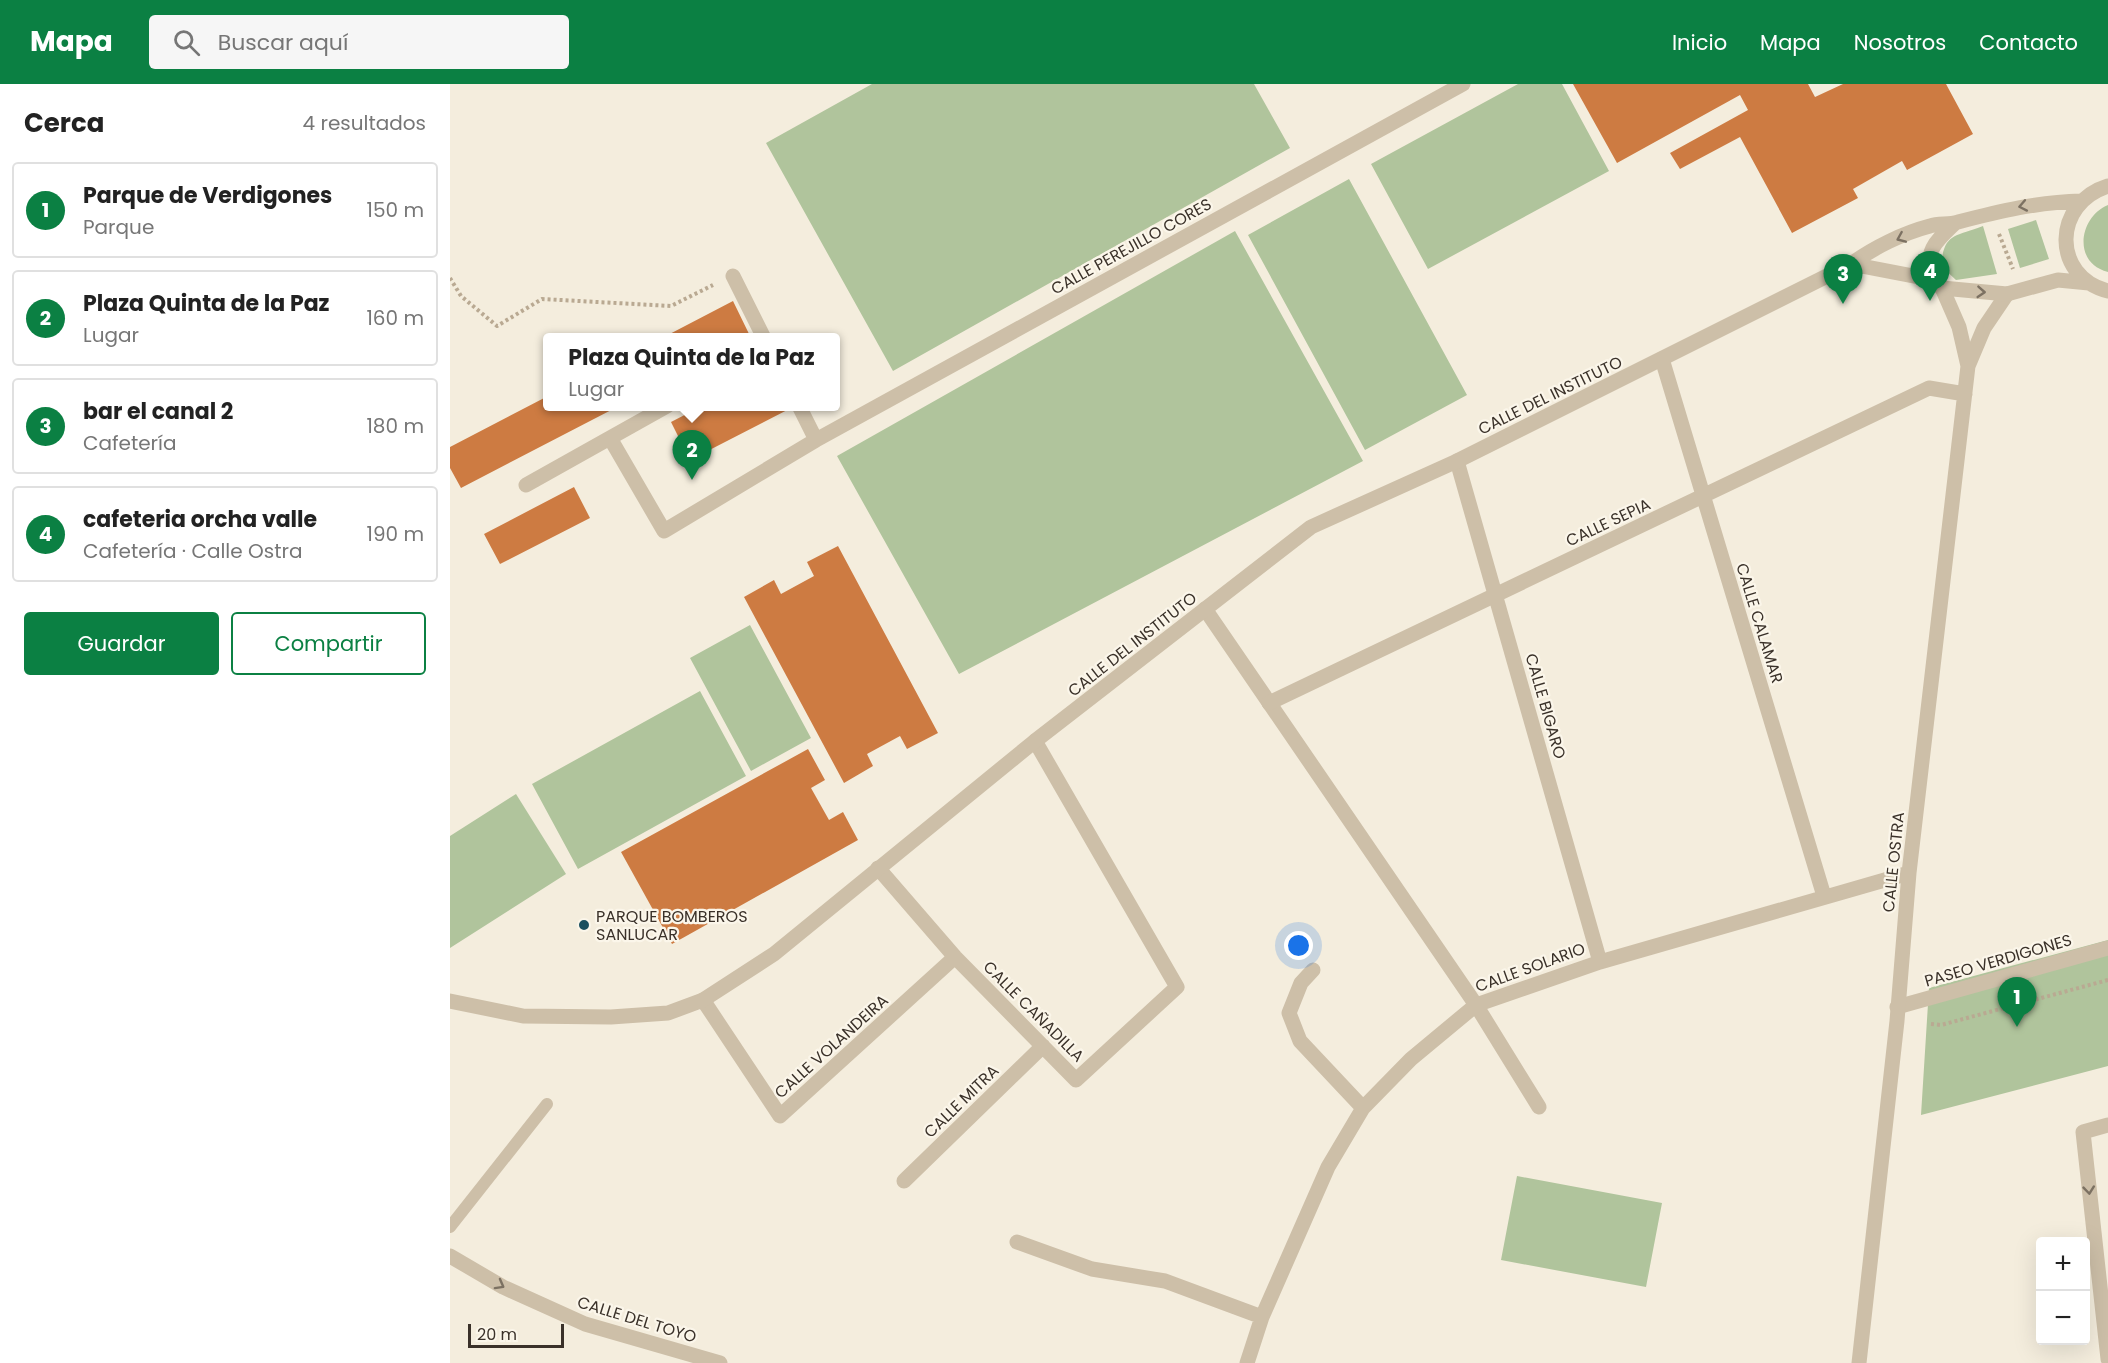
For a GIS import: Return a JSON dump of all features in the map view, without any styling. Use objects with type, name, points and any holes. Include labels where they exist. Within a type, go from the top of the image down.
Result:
[{"type":"street","name":"CALLE PEREJILLO CORES","points":[[610,438],[664,531],[816,440],[1463,84]]},
{"type":"street","points":[[2108,186],[2094,190],[2081,201],[2072,213],[2066,228],[2066,244],[2070,260],[2078,273],[2090,283],[2108,291]]},
{"type":"street","name":"CALLE DEL INSTITUTO","points":[[450,1001],[523,1016],[611,1017],[668,1013],[703,1000],[774,954],[1035,741],[1311,527],[1457,461],[1851,264],[1868,252],[1931,226],[1955,224],[1991,212],[2044,201],[2081,201]]},
{"type":"street","name":"CALLE DEL INSTITUTO","points":[[1929,279],[1928,264],[1932,245],[1955,224]]},
{"type":"street","points":[[1851,264],[1929,279],[1942,288],[2014,292],[2058,280],[2090,283]]},
{"type":"street","points":[[733,276],[762,333]]},
{"type":"street","name":"CALLE OSTRA","points":[[1942,288],[1959,327],[1968,366]]},
{"type":"street","name":"CALLE OSTRA","points":[[1859,1363],[1910,873],[1968,366],[1984,328],[2014,292]]},
{"type":"street","name":"CALLE CALAMAR","points":[[1662,359],[1824,896]]},
{"type":"street","name":"CALLE SEPIA","points":[[1269,704],[1929,388],[1965,394]]},
{"type":"street","points":[[526,484],[658,411]]},
{"type":"street","points":[[802,411],[816,440]]},
{"type":"street","name":"CALLE BIGARO","points":[[1457,461],[1600,962]]},
{"type":"street","points":[[1205,609],[1476,1005],[1539,1107]]},
{"type":"street","name":"CALLE CAÑADILLA","points":[[878,868],[956,957],[1077,1080],[1178,987],[1035,741]]},
{"type":"street","name":"CALLE SOLARIO","points":[[1247,1363],[1262,1317],[1328,1167],[1363,1108],[1411,1059],[1476,1005],[1600,962],[1910,873]]},
{"type":"street","name":"PASEO VERDIGONES","points":[[1897,1014],[2108,948]]},
{"type":"street","name":"CALLE VOLANDEIRA","points":[[703,1000],[780,1116],[956,957]]},
{"type":"street","points":[[1313,970],[1301,983],[1289,1013],[1300,1041],[1363,1108]]},
{"type":"street","name":"CALLE MITRA","points":[[904,1181],[1042,1046]]},
{"type":"street","points":[[2108,1125],[2083,1132],[2108,1359]]},
{"type":"street","points":[[1017,1242],[1092,1269],[1165,1281],[1262,1317]]},
{"type":"street","name":"CALLE DEL TOYO","points":[[450,1256],[503,1287],[585,1324],[720,1363]]},
{"type":"lane","points":[[450,1227],[547,1104]]},
{"type":"path","points":[[1991,212],[2014,292]]},
{"type":"path","points":[[450,278],[461,296],[497,327],[542,299],[671,306],[733,276]]},
{"type":"path","points":[[1897,1014],[1941,1025],[2108,980]]},
{"type":"green space","points":[[872,84],[1254,84],[1290,148],[893,371],[766,143]]},
{"type":"green space","points":[[1518,84],[1562,84],[1609,171],[1428,269],[1371,164]]},
{"type":"green space","points":[[1349,179],[1467,395],[1365,450],[1248,235]]},
{"type":"green space","points":[[2108,205],[2108,272],[2096,267],[2089,259],[2084,240],[2091,219]]},
{"type":"green space","points":[[2036,220],[2049,259],[2020,268],[2008,229]]},
{"type":"green space","points":[[1983,226],[1997,274],[1956,280],[1941,266],[1945,247],[1952,238]]},
{"type":"green space","points":[[1235,231],[1363,461],[959,674],[837,456]]},
{"type":"green space","points":[[750,625],[811,738],[751,771],[690,658]]},
{"type":"green space","points":[[700,691],[746,776],[578,869],[532,784]]},
{"type":"green space","points":[[516,794],[566,874],[450,948],[450,836]]},
{"type":"green space","points":[[2108,940],[2108,1066],[1921,1115],[1929,988]]},
{"type":"green space","points":[[1517,1176],[1662,1203],[1646,1287],[1501,1260]]},
{"type":"building","points":[[1573,84],[1808,84],[1815,97],[1843,84],[1946,84],[1973,134],[1907,170],[1902,161],[1853,189],[1858,198],[1792,233],[1740,137],[1680,169],[1670,153],[1748,110],[1740,95],[1617,163]]},
{"type":"building","points":[[733,301],[749,333],[672,333]]},
{"type":"building","points":[[543,399],[543,411],[609,411],[461,488],[450,468],[450,447]]},
{"type":"building","points":[[692,411],[785,411],[690,460],[671,422]]},
{"type":"building","points":[[574,487],[590,518],[500,564],[484,534]]},
{"type":"building","points":[[838,546],[938,733],[907,749],[900,736],[867,754],[873,766],[844,783],[744,597],[774,580],[781,594],[814,576],[807,562]]},
{"type":"building","points":[[808,749],[825,780],[811,788],[829,820],[843,812],[858,840],[672,944],[621,852]]},
{"type":"place","name":"cafeteria orcha valle","points":[[1930,301]]},
{"type":"place","name":"bar el canal 2","points":[[1843,304]]},
{"type":"place","name":"Plaza Quinta de la Paz","points":[[692,480]]},
{"type":"place","name":"PARQUE BOMBEROS SANLUCAR","points":[[584,925]]},
{"type":"place","name":"Parque de Verdigones","points":[[2017,1027]]}]
